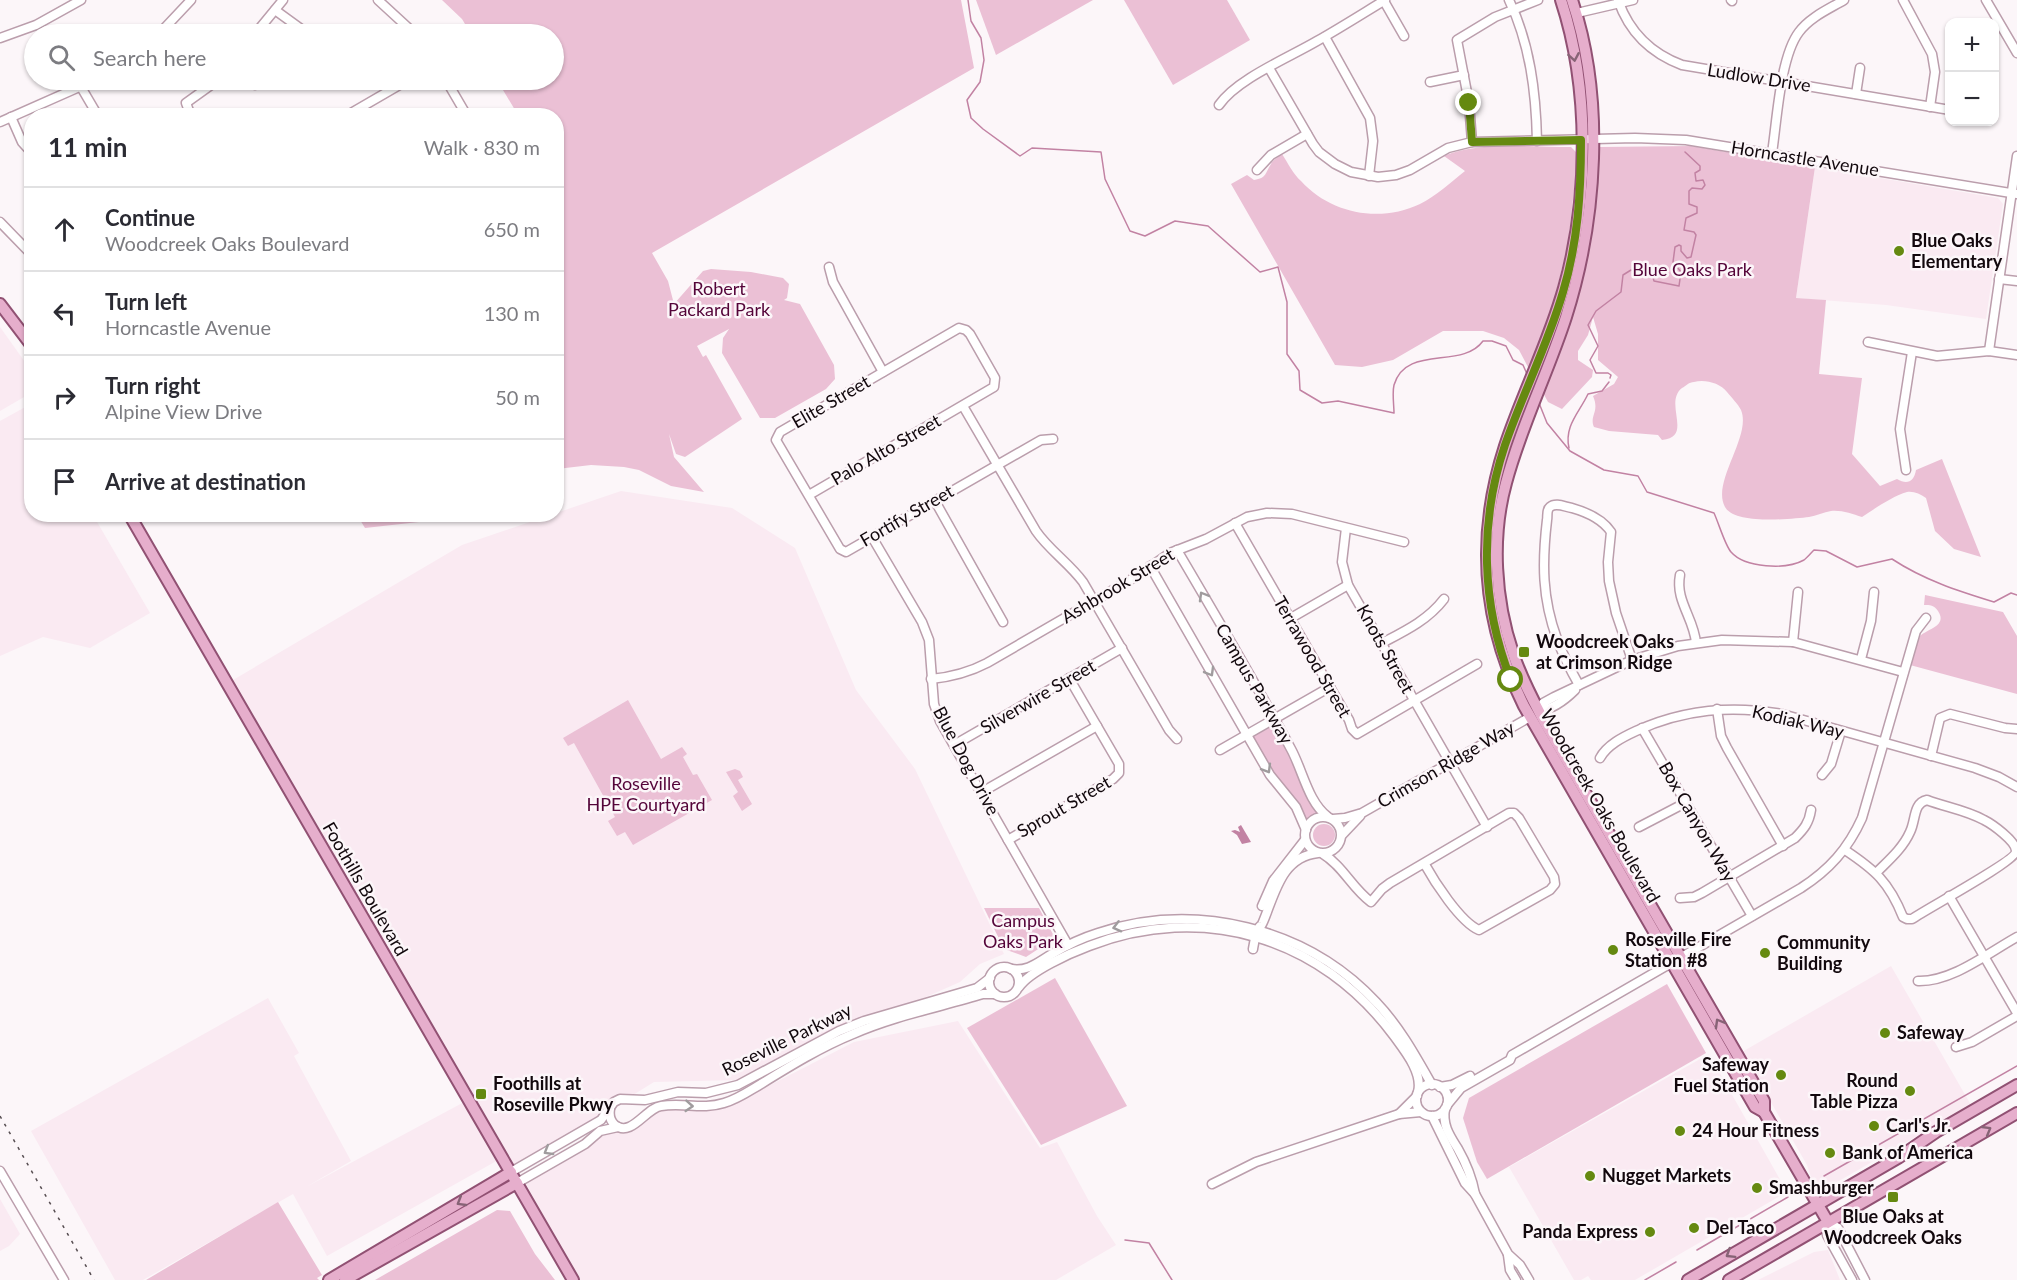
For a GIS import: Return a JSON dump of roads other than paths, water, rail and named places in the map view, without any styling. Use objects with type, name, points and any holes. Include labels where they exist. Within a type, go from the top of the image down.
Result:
[{"type":"main road","name":"Woodcreek Oaks Boulevard","points":[[1561,0],[1577,70],[1587,139],[1575,244],[1556,313],[1505,445],[1488,516],[1487,561],[1490,598],[1498,641],[1511,680],[1535,714],[1676,961],[1764,1101],[1764,1112],[1828,1222]]},
{"type":"main road","name":"Woodcreek Oaks Boulevard","points":[[1535,714],[1510,643],[1503,614],[1498,560],[1499,518],[1506,483],[1566,317],[1581,261],[1587,225],[1587,64],[1577,13],[1572,0]]},
{"type":"main road","points":[[0,304],[24,336]]},
{"type":"main road","name":"Foothills Boulevard","points":[[134,522],[573,1280]]},
{"type":"main road","points":[[1688,1280],[2017,1085]]},
{"type":"main road","points":[[1729,1280],[2017,1113]]},
{"type":"main road","points":[[329,1280],[514,1178]]},
{"type":"main road","points":[[345,1280],[514,1178]]},
{"type":"street","points":[[38,24],[81,0]]},
{"type":"street","points":[[168,24],[191,0]]},
{"type":"street","points":[[264,24],[283,0]]},
{"type":"street","points":[[378,0],[404,24]]},
{"type":"street","points":[[1219,105],[1234,88],[1385,0],[1404,36]]},
{"type":"street","points":[[1509,0],[1529,59],[1534,85],[1537,141]]},
{"type":"street","points":[[1472,142],[1464,75],[1457,40],[1484,23],[1538,0]]},
{"type":"street","points":[[1577,13],[1633,0]]},
{"type":"street","points":[[1772,153],[1789,53],[1799,32],[1816,16],[1844,0]]},
{"type":"street","points":[[1903,0],[1932,54],[1935,72],[1930,106]]},
{"type":"street","points":[[1986,0],[2017,53]]},
{"type":"street","name":"Ludlow Drive","points":[[1619,2],[1626,20],[1638,37],[1652,50],[1669,60],[1688,66],[1945,109]]},
{"type":"street","points":[[276,10],[295,24]]},
{"type":"street","points":[[0,38],[24,29]]},
{"type":"street","points":[[1325,37],[1370,118],[1373,141],[1369,176]]},
{"type":"street","name":"Horncastle Avenue","points":[[1269,68],[1319,152],[1351,172],[1369,176],[1396,175],[1410,170],[1448,148],[1472,142],[1587,139],[1686,140],[2014,194]]},
{"type":"street","points":[[1856,94],[1860,68]]},
{"type":"street","points":[[1430,82],[1464,75]]},
{"type":"street","points":[[31,108],[74,90]]},
{"type":"street","points":[[83,90],[93,108]]},
{"type":"street","points":[[188,108],[186,103],[204,90]]},
{"type":"street","points":[[360,108],[391,90]]},
{"type":"street","points":[[452,90],[462,108]]},
{"type":"street","points":[[0,122],[24,111]]},
{"type":"street","points":[[10,117],[24,144]]},
{"type":"street","points":[[1257,170],[1271,155],[1308,134]]},
{"type":"street","points":[[1989,351],[2014,194],[2017,156]]},
{"type":"street","points":[[0,222],[24,247]]},
{"type":"street","points":[[829,267],[833,282],[883,372]]},
{"type":"street","points":[[1999,279],[2017,281]]},
{"type":"street","name":"Palo Alto Street","points":[[809,495],[993,389],[996,382],[965,329],[954,330],[883,372]]},
{"type":"street","points":[[1868,342],[1936,356],[1956,356],[1989,351],[2017,355]]},
{"type":"street","points":[[1906,470],[1900,429],[1912,352]]},
{"type":"street","name":"Elite Street","points":[[809,495],[776,440],[780,432],[883,372]]},
{"type":"street","points":[[963,406],[1041,538],[1075,571],[1169,730],[1177,739]]},
{"type":"street","name":"Fortify Street","points":[[809,495],[840,549],[846,552],[1041,440],[1053,439]]},
{"type":"street","points":[[934,501],[1004,622]]},
{"type":"street","points":[[1579,686],[1557,640],[1545,587],[1543,561],[1548,510],[1551,506],[1557,504],[1591,515],[1611,532],[1609,581],[1616,613],[1632,660]]},
{"type":"street","name":"Ashbrook Street","points":[[931,679],[970,672],[1137,576],[1177,550],[1259,514],[1283,513],[1404,542]]},
{"type":"street","name":"Terrawood Street","points":[[1235,523],[1349,720],[1352,729],[1357,734],[1414,701]]},
{"type":"street","name":"Knots Street","points":[[1346,528],[1342,562],[1348,585],[1487,827]]},
{"type":"street","name":"Blue Dog Drive","points":[[872,537],[922,622],[929,640],[934,704],[940,721],[1068,945]]},
{"type":"street","name":"Campus Parkway","points":[[1177,550],[1275,719],[1297,760],[1313,799],[1321,811],[1330,818]]},
{"type":"street","name":"Campus Parkway","points":[[1150,566],[1270,775],[1296,807],[1305,835]]},
{"type":"street","points":[[1680,575],[1679,592],[1691,621],[1696,643]]},
{"type":"street","points":[[1290,618],[1348,585]]},
{"type":"street","points":[[1793,642],[1798,592]]},
{"type":"street","points":[[1861,659],[1871,621],[1874,592]]},
{"type":"street","points":[[1382,643],[1423,620],[1444,599]]},
{"type":"street","points":[[1399,1114],[1424,1087],[1459,1082],[1507,1055],[1512,1055],[1814,880],[1836,861],[1845,850],[1862,818],[1916,631],[1926,618]]},
{"type":"street","name":"Crimson Ridge Way","points":[[1340,840],[1362,813],[1535,714],[1548,710],[1559,699],[1579,686],[1632,660],[1696,643],[1746,639],[1793,642],[1904,672]]},
{"type":"street","name":"Silverwire Street","points":[[954,745],[1122,648]]},
{"type":"street","points":[[1414,701],[1477,664]]},
{"type":"street","name":"Sprout Street","points":[[1008,840],[1117,776],[1120,770],[1119,764],[1070,678]]},
{"type":"street","points":[[1220,750],[1330,687]]},
{"type":"street","points":[[1717,709],[1721,736],[1783,846]]},
{"type":"street","name":"Kodiak Way","points":[[1600,758],[1609,746],[1642,728],[1680,715],[1717,709],[1755,710],[1988,772],[2017,787]]},
{"type":"street","points":[[1931,756],[1940,718],[1950,714],[2017,729]]},
{"type":"street","points":[[982,792],[1097,726]]},
{"type":"street","name":"Box Canyon Way","points":[[1642,728],[1752,916]]},
{"type":"street","points":[[1822,775],[1831,764],[1840,731]]},
{"type":"street","points":[[1845,850],[1877,872],[1903,917],[1907,919],[1912,919],[2005,863],[2015,855],[2016,850],[2015,845],[1982,819],[1927,800],[1920,802],[1917,807],[1914,824],[1907,839],[1896,854],[1877,872]]},
{"type":"street","points":[[1639,827],[1685,802]]},
{"type":"street","points":[[1680,898],[1694,897],[1702,893],[1783,846],[1805,828],[1811,810]]},
{"type":"street","name":"Crimson Ridge Way","points":[[1330,818],[1345,818],[1362,813]]},
{"type":"street","points":[[1305,835],[1310,848],[1321,853],[1343,870],[1352,885],[1371,902],[1382,889],[1424,863],[1509,813],[1514,813],[1554,878],[1555,884],[1550,890],[1479,930],[1471,926],[1442,893],[1424,863]]},
{"type":"street","points":[[1257,933],[1261,908],[1273,881],[1314,819],[1330,818],[1339,826],[1343,870]]},
{"type":"street","points":[[1252,949],[1274,891],[1290,866],[1304,855],[1332,851],[1340,840]]},
{"type":"street","points":[[1949,896],[2017,1014],[1972,1042],[1956,1047]]},
{"type":"street","points":[[1421,1112],[1417,1104],[1419,1079],[1413,1066],[1397,1040],[1370,1007],[1353,991],[1317,965],[1257,933],[1229,923],[1203,920],[1155,921],[1118,927],[1068,945],[1031,967],[1019,970],[1004,967],[997,969],[990,978],[989,985],[995,994],[1009,997],[1028,977],[1072,953],[1121,935],[1183,926],[1257,933],[1286,939],[1315,954],[1358,984],[1381,1007],[1403,1035],[1436,1086],[1446,1093],[1448,1104],[1444,1116],[1447,1132],[1472,1180],[1475,1194]]},
{"type":"street","points":[[1918,981],[1943,978],[2017,937]]},
{"type":"street","points":[[1011,969],[1018,976],[1019,987]]},
{"type":"street","name":"Roseville Parkway","points":[[627,1098],[645,1100],[678,1092],[706,1093],[738,1085],[839,1031],[864,1021],[977,988],[990,978]]},
{"type":"street","name":"Roseville Parkway","points":[[637,1121],[649,1111],[661,1106],[715,1106],[739,1097],[825,1048],[867,1028],[983,994],[995,994]]},
{"type":"street","points":[[738,1085],[755,1081],[761,1084],[762,1078],[798,1053]]},
{"type":"street","points":[[1212,1184],[1256,1162],[1399,1114],[1421,1112],[1432,1116],[1440,1114],[1461,1088],[1510,1060],[1512,1055]]},
{"type":"street","points":[[627,1098],[638,1107],[637,1121],[628,1128],[618,1127],[600,1131],[585,1144],[514,1178],[601,1120],[617,1100],[627,1098]]},
{"type":"street","points":[[610,1108],[610,1119],[618,1127]]},
{"type":"street","points":[[1432,1116],[1465,1183],[1475,1194],[1508,1254],[1520,1265],[1529,1280]]},
{"type":"street","points":[[0,1171],[64,1280]]},
{"type":"street","name":"Woodcreek Oaks Boulevard","points":[[1852,1280],[1827,1235],[1828,1222],[1838,1228],[1865,1280]]},
{"type":"street","points":[[1508,1254],[1510,1270],[1516,1280]]},
{"type":"waterway","points":[[968,0],[971,21],[981,38],[984,60],[980,82],[967,100],[971,118],[1020,156],[1032,148],[1101,152],[1105,179],[1130,231],[1145,236],[1175,221],[1208,226],[1260,272],[1278,267],[1287,302],[1287,354],[1299,371],[1300,390],[1322,403],[1338,401],[1394,413],[1393,388],[1400,373],[1410,365],[1422,361],[1474,350],[1483,341],[1492,341],[1506,346],[1513,360],[1523,365],[1527,374]]},
{"type":"waterway","points":[[1610,378],[1611,375],[1608,373],[1596,373],[1590,360],[1598,346],[1588,325],[1596,311],[1621,292],[1623,275],[1631,270],[1644,275],[1648,271],[1652,274],[1654,281],[1679,286],[1681,272],[1673,262],[1675,247],[1681,246],[1681,251],[1687,258],[1691,257],[1696,235],[1694,232],[1684,230],[1686,218],[1697,213],[1697,207],[1689,204],[1689,191],[1692,188],[1702,189],[1705,185],[1703,180],[1696,181],[1695,173],[1700,170],[1700,166],[1685,152]]},
{"type":"waterway","points":[[1569,448],[1570,426],[1588,394],[1602,391],[1609,382]]},
{"type":"waterway","points":[[1539,403],[1547,423],[1570,451],[1604,470],[1638,476],[1647,492],[1714,513],[1729,549],[1737,557],[1746,561],[1766,566],[1787,565],[1804,560],[1814,550],[1826,551],[1857,567],[1892,559],[1929,579],[1994,602],[2011,593],[2017,595]]},
{"type":"waterway","points":[[1824,1176],[2017,1066]]},
{"type":"waterway","points":[[1697,1250],[1788,1197]]},
{"type":"waterway","points":[[1125,1240],[1149,1243],[1172,1280]]},
{"type":"waterway","points":[[1645,1280],[1676,1262]]},
{"type":"railway","points":[[0,1116],[94,1280]]},
{"type":"place","name":"Blue Oaks Elementary","points":[[1899,251]]},
{"type":"place","name":"Woodcreek Oaks at Crimson Ridge","points":[[1524,652]]},
{"type":"place","name":"Roseville Fire Station #8","points":[[1613,950]]},
{"type":"place","name":"Community Building","points":[[1765,953]]},
{"type":"place","name":"Safeway","points":[[1885,1033]]},
{"type":"place","name":"Safeway Fuel Station","points":[[1781,1075]]},
{"type":"place","name":"Round Table Pizza","points":[[1910,1091]]},
{"type":"place","name":"Foothills at Roseville Pkwy","points":[[481,1094]]},
{"type":"place","name":"Carl's Jr.","points":[[1874,1126]]},
{"type":"place","name":"24 Hour Fitness","points":[[1680,1131]]},
{"type":"place","name":"Bank of America","points":[[1830,1153]]},
{"type":"place","name":"Nugget Markets","points":[[1590,1176]]},
{"type":"place","name":"Smashburger","points":[[1757,1188]]},
{"type":"place","name":"Blue Oaks at Woodcreek Oaks","points":[[1893,1197]]},
{"type":"place","name":"Del Taco","points":[[1694,1228]]},
{"type":"place","name":"Panda Express","points":[[1650,1232]]},
{"type":"park label","name":"Blue Oaks Park","points":[[1692,270]]},
{"type":"park label","name":"Robert Packard Park","points":[[719,299]]},
{"type":"park label","name":"Roseville HPE Courtyard","points":[[646,794]]},
{"type":"park label","name":"Campus Oaks Park","points":[[1023,931]]}]
